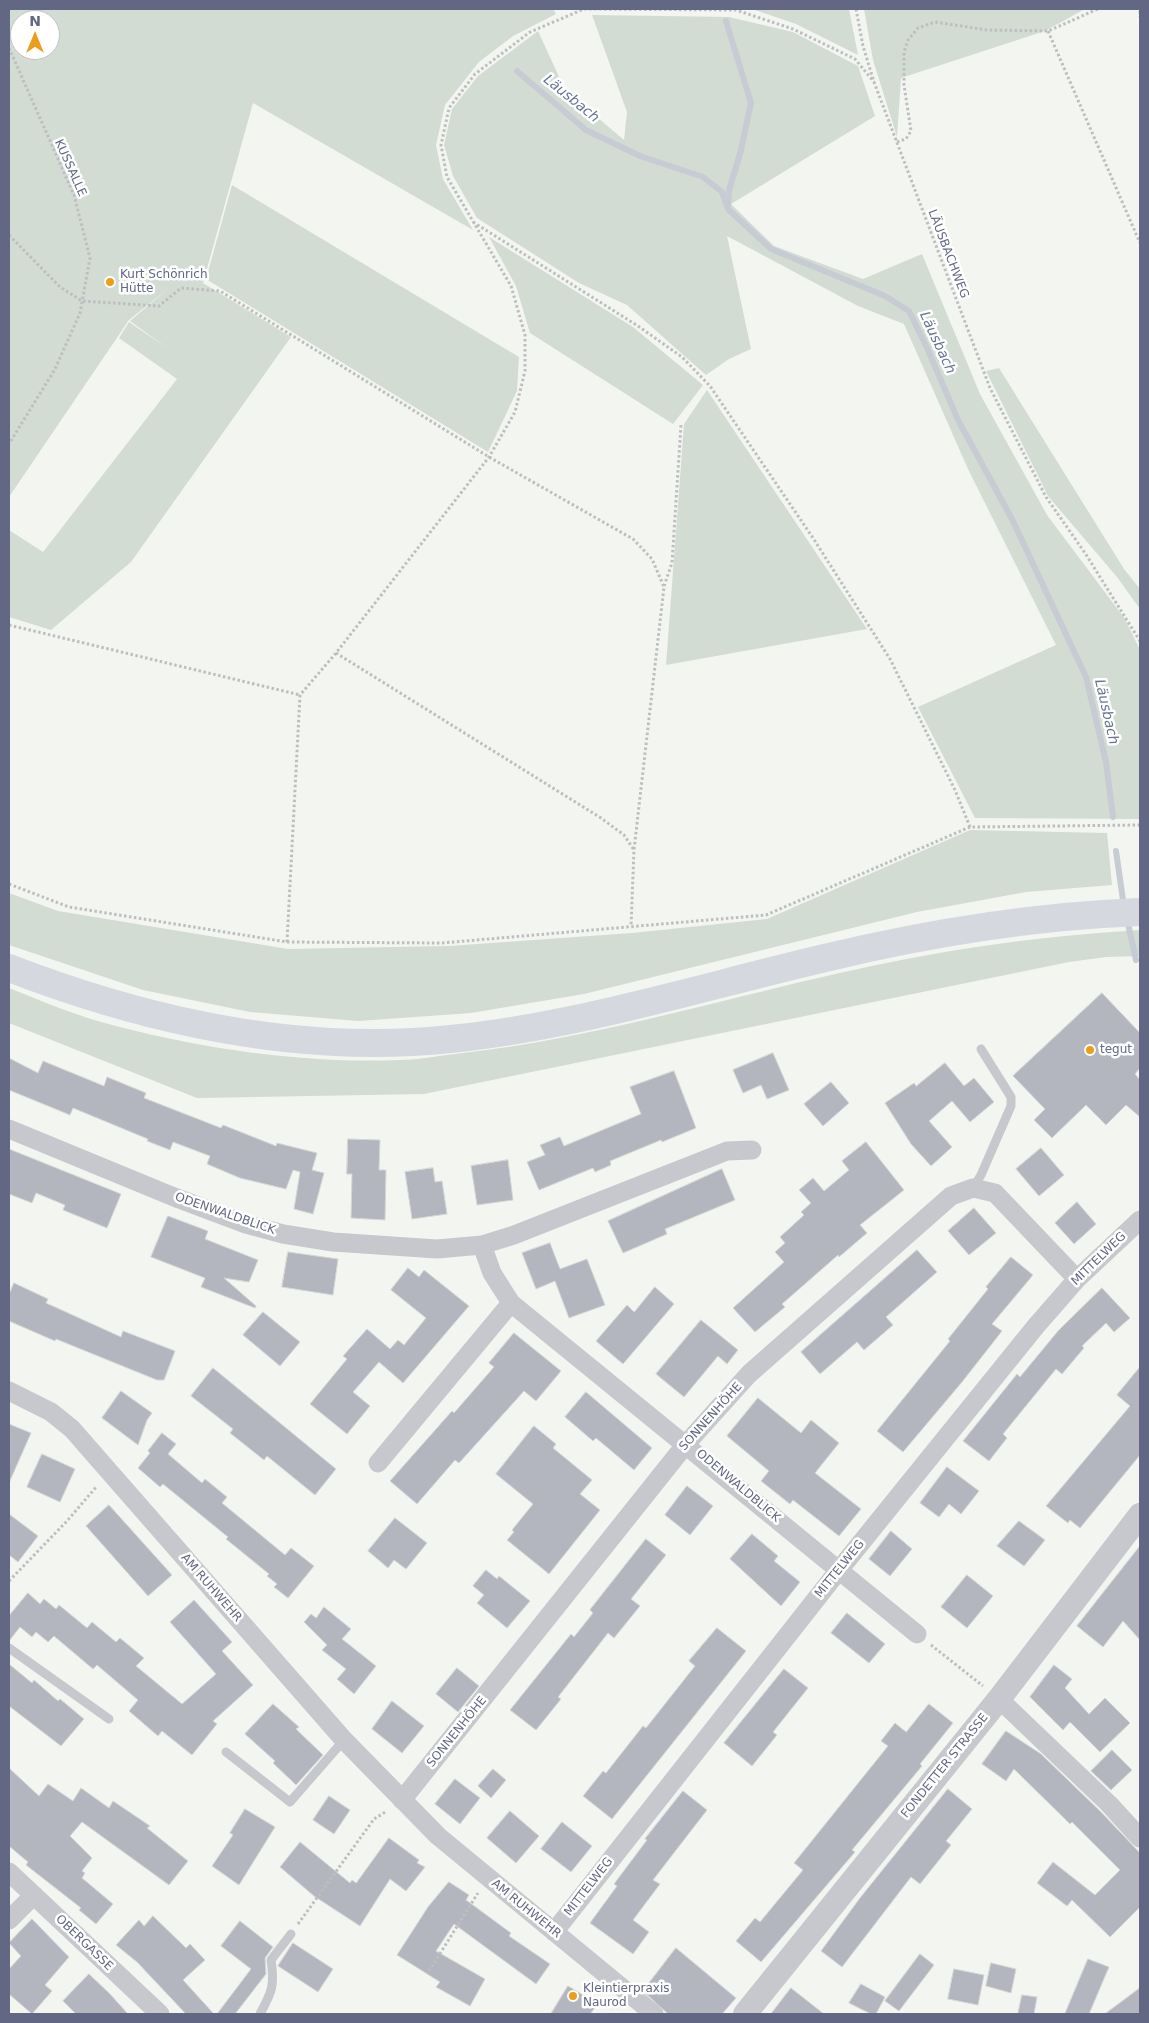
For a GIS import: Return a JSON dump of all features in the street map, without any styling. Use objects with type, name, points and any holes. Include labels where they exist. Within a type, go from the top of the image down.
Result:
[{"type":"main road","points":[[9,968],[110,1004],[197,1025],[293,1039],[345,1043],[398,1043],[450,1040],[557,1022],[633,1006],[903,940],[1014,921],[1084,914],[1140,912]]},
{"type":"street","name":"ODENWALDBLICK","points":[[9,1129],[174,1197],[246,1224],[284,1234],[334,1242],[437,1249],[482,1245],[514,1235],[727,1151],[752,1150]]},
{"type":"street","points":[[973,1188],[995,1193],[1077,1279]]},
{"type":"street","name":"SONNENHÖHE","points":[[402,1800],[686,1444],[757,1367],[951,1196],[973,1188]]},
{"type":"street","name":"MITTELWEG","points":[[554,1932],[839,1570],[1036,1326],[1077,1279],[1140,1220]]},
{"type":"street","name":"ODENWALDBLICK","points":[[482,1245],[492,1273],[511,1303],[917,1634]]},
{"type":"street","points":[[378,1463],[511,1303]]},
{"type":"street","name":"AM RUHWEHR","points":[[9,1391],[51,1412],[72,1430],[110,1471],[344,1740],[438,1836],[654,2014]]},
{"type":"street","name":"FONDETTER STRASSE","points":[[745,2014],[999,1698],[1140,1515]]},
{"type":"street","points":[[999,1698],[1109,1804],[1140,1838]]},
{"type":"street","name":"OBERGASSE","points":[[9,1872],[160,2014]]},
{"type":"street","points":[[9,1920],[34,1895]]},
{"type":"lane","points":[[973,1188],[981,1176],[1010,1106],[1010,1097],[981,1049]]},
{"type":"lane","points":[[9,1648],[109,1719]]},
{"type":"lane","points":[[226,1752],[290,1802],[344,1740]]},
{"type":"lane","points":[[260,2014],[268,2000],[274,1981],[271,1960],[291,1934]]},
{"type":"path","points":[[287,942],[300,696],[336,653],[489,457],[515,412],[525,371],[525,335],[511,286],[447,177],[441,145],[449,108],[475,74],[530,32],[584,9],[736,10],[793,29],[855,59],[874,82]]},
{"type":"path","points":[[856,9],[863,46],[874,82]]},
{"type":"path","points":[[897,142],[906,139],[910,131],[904,85],[904,52],[908,40],[918,28],[935,22],[987,30],[1048,30],[1098,9]]},
{"type":"path","points":[[1140,11],[1140,17]]},
{"type":"path","points":[[1048,30],[1140,243]]},
{"type":"path","name":"KUSSALLE","points":[[9,48],[74,195],[90,258],[80,313],[55,369],[9,444]]},
{"type":"path","name":"LÄUSBACHWEG","points":[[874,82],[990,388],[1046,497],[1085,553],[1140,641]]},
{"type":"path","points":[[472,221],[638,326],[682,357],[710,386],[813,538],[890,659],[955,790],[970,827]]},
{"type":"path","points":[[9,235],[60,287],[82,301],[160,306],[181,288],[220,291],[489,457],[633,539],[652,559],[664,587]]},
{"type":"path","points":[[631,926],[634,850],[664,587],[672,563],[682,425]]},
{"type":"path","points":[[9,625],[300,696]]},
{"type":"path","points":[[336,653],[601,818],[624,835],[634,850]]},
{"type":"path","points":[[9,884],[69,907],[287,942],[442,943],[766,915],[970,827],[1140,825]]},
{"type":"path","points":[[9,1581],[68,1521],[110,1471]]},
{"type":"path","points":[[917,1634],[999,1698]]},
{"type":"path","points":[[291,1934],[374,1819],[402,1800]]},
{"type":"path","points":[[429,1970],[488,1878]]},
{"type":"shaded area","points":[[9,9],[553,9],[556,14],[513,36],[479,62],[445,105],[436,145],[443,179],[473,230],[253,103],[203,283],[291,337],[131,562],[51,630],[9,617],[9,530],[43,552],[177,379],[119,338],[129,322],[167,348],[130,321],[170,287],[129,320],[9,497]]},
{"type":"shaded area","points":[[752,9],[849,9],[858,55],[796,24]]},
{"type":"shaded area","points":[[864,9],[1085,9],[1045,31],[901,78],[897,137],[873,60]]},
{"type":"shaded area","points":[[592,15],[729,17],[793,32],[858,66],[875,116],[731,204],[774,246],[863,279],[922,254],[980,394],[1047,515],[1125,619],[1140,650],[1140,819],[975,818],[918,707],[1056,645],[968,469],[904,324],[858,306],[727,236],[751,349],[729,359],[706,375],[627,305],[579,283],[477,218],[453,176],[444,145],[452,109],[478,76],[538,31],[565,90],[624,140],[627,112]]},
{"type":"shaded area","points":[[232,185],[519,357],[517,391],[488,452],[206,279]]},
{"type":"shaded area","points":[[489,237],[633,327],[703,385],[673,424],[530,333],[516,286]]},
{"type":"shaded area","points":[[999,368],[1124,569],[1140,589],[1140,609],[1117,577],[1048,496],[986,371]]},
{"type":"shaded area","points":[[707,390],[867,629],[666,665],[684,424]]},
{"type":"shaded area","points":[[970,830],[1107,833],[1112,885],[1026,892],[917,912],[584,994],[471,1013],[358,1021],[250,1012],[143,990],[9,945],[9,893],[58,911],[288,949],[449,946],[632,933],[767,919]]},
{"type":"shaded area","points":[[1140,930],[1140,956],[1106,957],[1069,962],[424,1094],[197,1098],[9,1023],[9,988],[101,1022],[211,1047],[287,1057],[362,1061],[415,1059],[510,1047],[602,1030],[869,966],[946,952],[1062,936]]},
{"type":"building","name":"tegut","points":[[1102,993],[1140,1033],[1140,1068],[1135,1074],[1140,1080],[1140,1117],[1126,1105],[1106,1125],[1086,1105],[1052,1138],[1034,1120],[1045,1109],[1013,1076]]},
{"type":"building","points":[[773,1053],[789,1090],[767,1099],[761,1085],[743,1093],[733,1070]]},
{"type":"building","points":[[9,1058],[38,1073],[43,1061],[104,1086],[107,1077],[146,1093],[144,1098],[221,1128],[223,1125],[276,1146],[277,1143],[317,1153],[312,1170],[324,1173],[313,1214],[294,1209],[300,1172],[293,1170],[286,1189],[240,1178],[207,1164],[210,1156],[173,1142],[170,1150],[73,1108],[70,1115],[9,1090]]},
{"type":"building","points":[[945,1063],[964,1086],[974,1078],[994,1102],[970,1122],[952,1101],[929,1121],[952,1147],[931,1166],[911,1144],[885,1103],[914,1083],[916,1086]]},
{"type":"building","points":[[674,1071],[696,1128],[610,1161],[611,1165],[595,1172],[593,1168],[539,1190],[527,1162],[545,1155],[540,1145],[560,1137],[564,1146],[641,1114],[630,1087]]},
{"type":"building","points":[[831,1082],[849,1103],[823,1126],[804,1104]]},
{"type":"building","points":[[348,1139],[380,1140],[379,1170],[386,1170],[385,1220],[351,1218],[352,1174],[347,1174]]},
{"type":"building","points":[[866,1142],[904,1190],[860,1225],[867,1233],[839,1257],[838,1255],[782,1304],[785,1307],[755,1332],[733,1308],[784,1262],[775,1252],[785,1243],[780,1237],[804,1215],[801,1212],[811,1203],[799,1190],[813,1178],[824,1191],[849,1170],[842,1161]]},
{"type":"building","points":[[1041,1148],[1064,1175],[1039,1196],[1016,1169]]},
{"type":"building","points":[[9,1149],[121,1194],[107,1228],[63,1210],[65,1205],[36,1193],[32,1203],[9,1194]]},
{"type":"building","points":[[508,1160],[513,1200],[477,1205],[471,1166]]},
{"type":"building","points":[[433,1168],[435,1182],[442,1181],[447,1214],[412,1219],[405,1172]]},
{"type":"building","points":[[722,1169],[735,1200],[665,1229],[667,1234],[623,1253],[608,1221]]},
{"type":"building","points":[[1077,1202],[1096,1224],[1074,1244],[1055,1223]]},
{"type":"building","points":[[974,1208],[996,1233],[969,1255],[948,1231]]},
{"type":"building","points":[[168,1216],[208,1231],[205,1239],[258,1260],[249,1282],[224,1278],[256,1306],[255,1308],[201,1287],[205,1278],[151,1257]]},
{"type":"building","points":[[550,1243],[560,1269],[587,1259],[605,1305],[569,1318],[555,1281],[536,1289],[522,1253]]},
{"type":"building","points":[[917,1250],[937,1272],[886,1317],[893,1325],[864,1350],[857,1342],[820,1374],[801,1352]]},
{"type":"building","points":[[288,1252],[338,1259],[333,1295],[282,1287]]},
{"type":"building","points":[[1011,1257],[1033,1275],[992,1324],[1002,1331],[903,1452],[877,1431],[950,1341],[948,1339],[988,1289],[986,1287]]},
{"type":"building","points":[[408,1268],[419,1277],[424,1270],[469,1306],[403,1383],[379,1362],[353,1392],[370,1406],[347,1434],[310,1404],[347,1359],[343,1356],[367,1329],[390,1349],[398,1340],[404,1345],[426,1318],[391,1290]]},
{"type":"building","points":[[14,1283],[48,1299],[46,1303],[121,1337],[123,1331],[175,1351],[164,1380],[157,1380],[56,1339],[55,1341],[9,1321],[9,1295]]},
{"type":"building","points":[[655,1287],[674,1304],[623,1364],[596,1341],[627,1305],[634,1312]]},
{"type":"building","points":[[1102,1288],[1130,1318],[1114,1332],[1106,1323],[1082,1346],[1084,1348],[1062,1374],[1056,1369],[1003,1434],[1007,1438],[989,1461],[963,1441],[1017,1374],[1020,1377],[1058,1331]]},
{"type":"building","points":[[263,1312],[300,1342],[280,1366],[243,1335]]},
{"type":"building","points":[[701,1320],[738,1350],[727,1364],[718,1356],[684,1397],[656,1374]]},
{"type":"building","points":[[514,1333],[561,1371],[536,1401],[524,1391],[459,1463],[455,1460],[417,1504],[390,1481],[494,1367],[489,1363]]},
{"type":"building","points":[[1140,1367],[1140,1455],[1080,1528],[1070,1520],[1068,1523],[1046,1506],[1130,1406],[1117,1395]]},
{"type":"building","points":[[213,1368],[336,1469],[315,1495],[267,1456],[264,1460],[230,1433],[233,1429],[191,1396]]},
{"type":"building","points":[[121,1391],[152,1413],[147,1420],[138,1445],[102,1418]]},
{"type":"building","points":[[586,1392],[652,1448],[634,1470],[596,1438],[593,1441],[565,1417]]},
{"type":"building","points":[[758,1398],[801,1433],[811,1420],[839,1443],[815,1473],[861,1509],[839,1536],[793,1500],[790,1504],[761,1481],[769,1471],[727,1436]]},
{"type":"building","points":[[9,1424],[31,1433],[9,1483]]},
{"type":"building","points":[[534,1426],[556,1444],[553,1448],[592,1480],[580,1494],[600,1510],[549,1574],[507,1540],[514,1532],[512,1530],[533,1504],[496,1474]]},
{"type":"building","points":[[162,1433],[176,1444],[168,1454],[202,1483],[205,1479],[227,1497],[222,1503],[285,1555],[291,1548],[314,1566],[288,1598],[274,1587],[277,1584],[267,1576],[269,1574],[226,1539],[228,1537],[163,1484],[160,1487],[138,1468]]},
{"type":"building","points":[[42,1454],[75,1469],[60,1502],[27,1487]]},
{"type":"building","points":[[947,1467],[979,1491],[961,1514],[949,1504],[939,1517],[920,1503]]},
{"type":"building","points":[[687,1486],[713,1506],[690,1535],[665,1515]]},
{"type":"building","points":[[109,1505],[172,1575],[148,1596],[86,1526]]},
{"type":"building","points":[[9,1514],[38,1536],[18,1562],[9,1555]]},
{"type":"building","points":[[395,1518],[427,1543],[406,1569],[394,1560],[388,1568],[368,1551]]},
{"type":"building","points":[[1019,1521],[1045,1540],[1024,1566],[997,1546]]},
{"type":"building","points":[[891,1531],[912,1549],[890,1576],[869,1559]]},
{"type":"building","points":[[752,1534],[778,1556],[774,1561],[800,1582],[781,1606],[730,1559]]},
{"type":"building","points":[[646,1539],[666,1555],[631,1599],[640,1606],[614,1638],[608,1633],[558,1697],[561,1699],[536,1730],[510,1710],[571,1634],[574,1637],[593,1613],[590,1610]]},
{"type":"building","points":[[1140,1546],[1140,1640],[1123,1621],[1103,1647],[1077,1626]]},
{"type":"building","points":[[486,1570],[497,1579],[499,1576],[530,1601],[507,1628],[477,1603],[484,1595],[473,1586]]},
{"type":"building","points":[[967,1575],[993,1596],[967,1628],[941,1607]]},
{"type":"building","points":[[28,1593],[40,1604],[44,1599],[56,1609],[59,1605],[87,1628],[92,1622],[116,1642],[120,1638],[144,1658],[136,1666],[182,1704],[216,1674],[170,1622],[194,1600],[232,1642],[222,1651],[253,1685],[213,1721],[217,1724],[192,1755],[162,1731],[158,1736],[129,1711],[138,1700],[97,1665],[93,1669],[54,1636],[48,1642],[36,1632],[32,1637],[20,1627],[9,1641],[9,1616]]},
{"type":"building","points":[[324,1607],[351,1629],[342,1639],[376,1666],[354,1694],[337,1679],[346,1669],[322,1650],[327,1645],[304,1622],[311,1614],[316,1618]]},
{"type":"building","points":[[847,1613],[885,1644],[869,1663],[831,1633]]},
{"type":"building","points":[[717,1628],[746,1651],[612,1819],[583,1796],[603,1771],[606,1773],[643,1726],[646,1728],[695,1666],[689,1661]]},
{"type":"building","points":[[9,1664],[32,1683],[34,1680],[58,1701],[60,1699],[84,1719],[61,1746],[9,1706]]},
{"type":"building","points":[[1054,1665],[1072,1679],[1065,1688],[1089,1714],[1105,1698],[1130,1723],[1100,1752],[1070,1722],[1063,1730],[1030,1697]]},
{"type":"building","points":[[457,1668],[479,1686],[458,1712],[436,1694]]},
{"type":"building","points":[[784,1669],[808,1688],[773,1732],[777,1735],[752,1766],[724,1743]]},
{"type":"building","points":[[392,1701],[424,1726],[402,1753],[372,1729]]},
{"type":"building","points":[[273,1704],[299,1727],[296,1729],[323,1755],[296,1785],[273,1763],[275,1761],[245,1734]]},
{"type":"building","points":[[929,1704],[953,1723],[920,1764],[922,1766],[852,1850],[855,1852],[761,1962],[736,1941],[755,1918],[760,1922],[803,1870],[794,1863],[888,1746],[881,1741],[895,1723],[906,1732]]},
{"type":"building","points":[[1006,1731],[1041,1754],[1140,1853],[1140,1907],[1110,1937],[1072,1900],[1067,1906],[1037,1883],[1053,1862],[1095,1895],[1120,1870],[1072,1822],[1070,1824],[1014,1769],[1006,1781],[982,1764]]},
{"type":"building","points":[[1112,1750],[1132,1770],[1111,1790],[1091,1771]]},
{"type":"building","points":[[9,1768],[39,1796],[48,1784],[73,1801],[81,1788],[109,1808],[113,1801],[150,1826],[147,1828],[188,1861],[169,1885],[82,1822],[70,1836],[92,1858],[82,1871],[85,1873],[82,1878],[113,1904],[96,1924],[79,1910],[81,1908],[26,1865],[28,1862],[9,1846]]},
{"type":"building","points":[[493,1769],[506,1780],[491,1798],[478,1786]]},
{"type":"building","points":[[455,1779],[480,1798],[460,1824],[435,1804]]},
{"type":"building","points":[[948,1789],[972,1809],[946,1841],[951,1845],[920,1884],[911,1877],[842,1967],[821,1951],[860,1898]]},
{"type":"building","points":[[683,1791],[707,1810],[653,1880],[660,1884],[633,1920],[649,1932],[633,1954],[590,1923],[617,1886],[614,1884],[647,1840],[645,1839]]},
{"type":"building","points":[[329,1796],[350,1810],[334,1834],[313,1820]]},
{"type":"building","points":[[245,1809],[275,1827],[239,1885],[212,1866],[233,1835],[230,1833]]},
{"type":"building","points":[[510,1811],[539,1836],[516,1863],[487,1838]]},
{"type":"building","points":[[562,1822],[592,1846],[571,1872],[541,1849]]},
{"type":"building","points":[[389,1838],[419,1860],[417,1863],[425,1867],[406,1891],[390,1879],[360,1926],[314,1896],[280,1867],[300,1842],[350,1883],[352,1880],[356,1883]]},
{"type":"building","points":[[449,1882],[469,1895],[466,1900],[511,1933],[509,1936],[550,1964],[536,1984],[454,1924],[436,1951],[485,1979],[470,2006],[436,1987],[440,1982],[397,1955],[428,1907]]},
{"type":"building","points":[[153,1916],[186,1948],[190,1944],[205,1960],[183,1980],[214,2014],[186,2014],[137,1962],[116,1945],[139,1920],[144,1926]]},
{"type":"building","points":[[32,1919],[69,1957],[45,1985],[52,1991],[32,2014],[9,1994],[9,1969],[21,1956],[9,1943]]},
{"type":"building","points":[[240,1921],[273,1947],[265,1958],[266,1974],[235,2014],[217,2014],[251,1969],[221,1946]]},
{"type":"building","points":[[293,1943],[333,1969],[318,1992],[278,1966]]},
{"type":"building","points":[[676,1948],[736,1998],[722,2014],[668,2014],[643,1991]]},
{"type":"building","points":[[920,1954],[934,1965],[899,2011],[885,2001]]},
{"type":"building","points":[[1088,1959],[1109,1967],[1089,2014],[1065,2014]]},
{"type":"building","points":[[991,1963],[1016,1969],[1011,1993],[986,1986]]},
{"type":"building","points":[[954,1969],[984,1975],[978,2005],[948,1999]]},
{"type":"building","points":[[89,1974],[128,2014],[76,2014],[63,2001]]},
{"type":"building","points":[[861,1984],[885,1997],[876,2014],[871,2014],[849,2003]]},
{"type":"building","name":"Kleintierpraxis Naurod","points":[[568,1986],[598,2004],[590,2014],[551,2014]]},
{"type":"building","points":[[791,1988],[824,2014],[771,2014]]},
{"type":"building","points":[[1140,1988],[1140,2014],[1105,2014]]},
{"type":"building","points":[[1022,1995],[1037,1997],[1034,2014],[1018,2014]]},
{"type":"waterway","points":[[726,21],[751,103],[740,154],[729,190],[728,206]]},
{"type":"waterway","name":"Läusbach","points":[[517,71],[586,130],[640,156],[703,177],[722,192],[728,209],[771,249],[885,296],[909,311],[958,420],[1012,519],[1086,677],[1106,762],[1113,817]]},
{"type":"waterway","points":[[1116,851],[1124,907]]},
{"type":"waterway","points":[[1127,919],[1136,960]]},
{"type":"place","name":"Kurt Schönrich Hütte","points":[[110,282]]},
{"type":"place","name":"tegut","points":[[1090,1050]]},
{"type":"place","name":"Kleintierpraxis Naurod","points":[[573,1996]]}]
